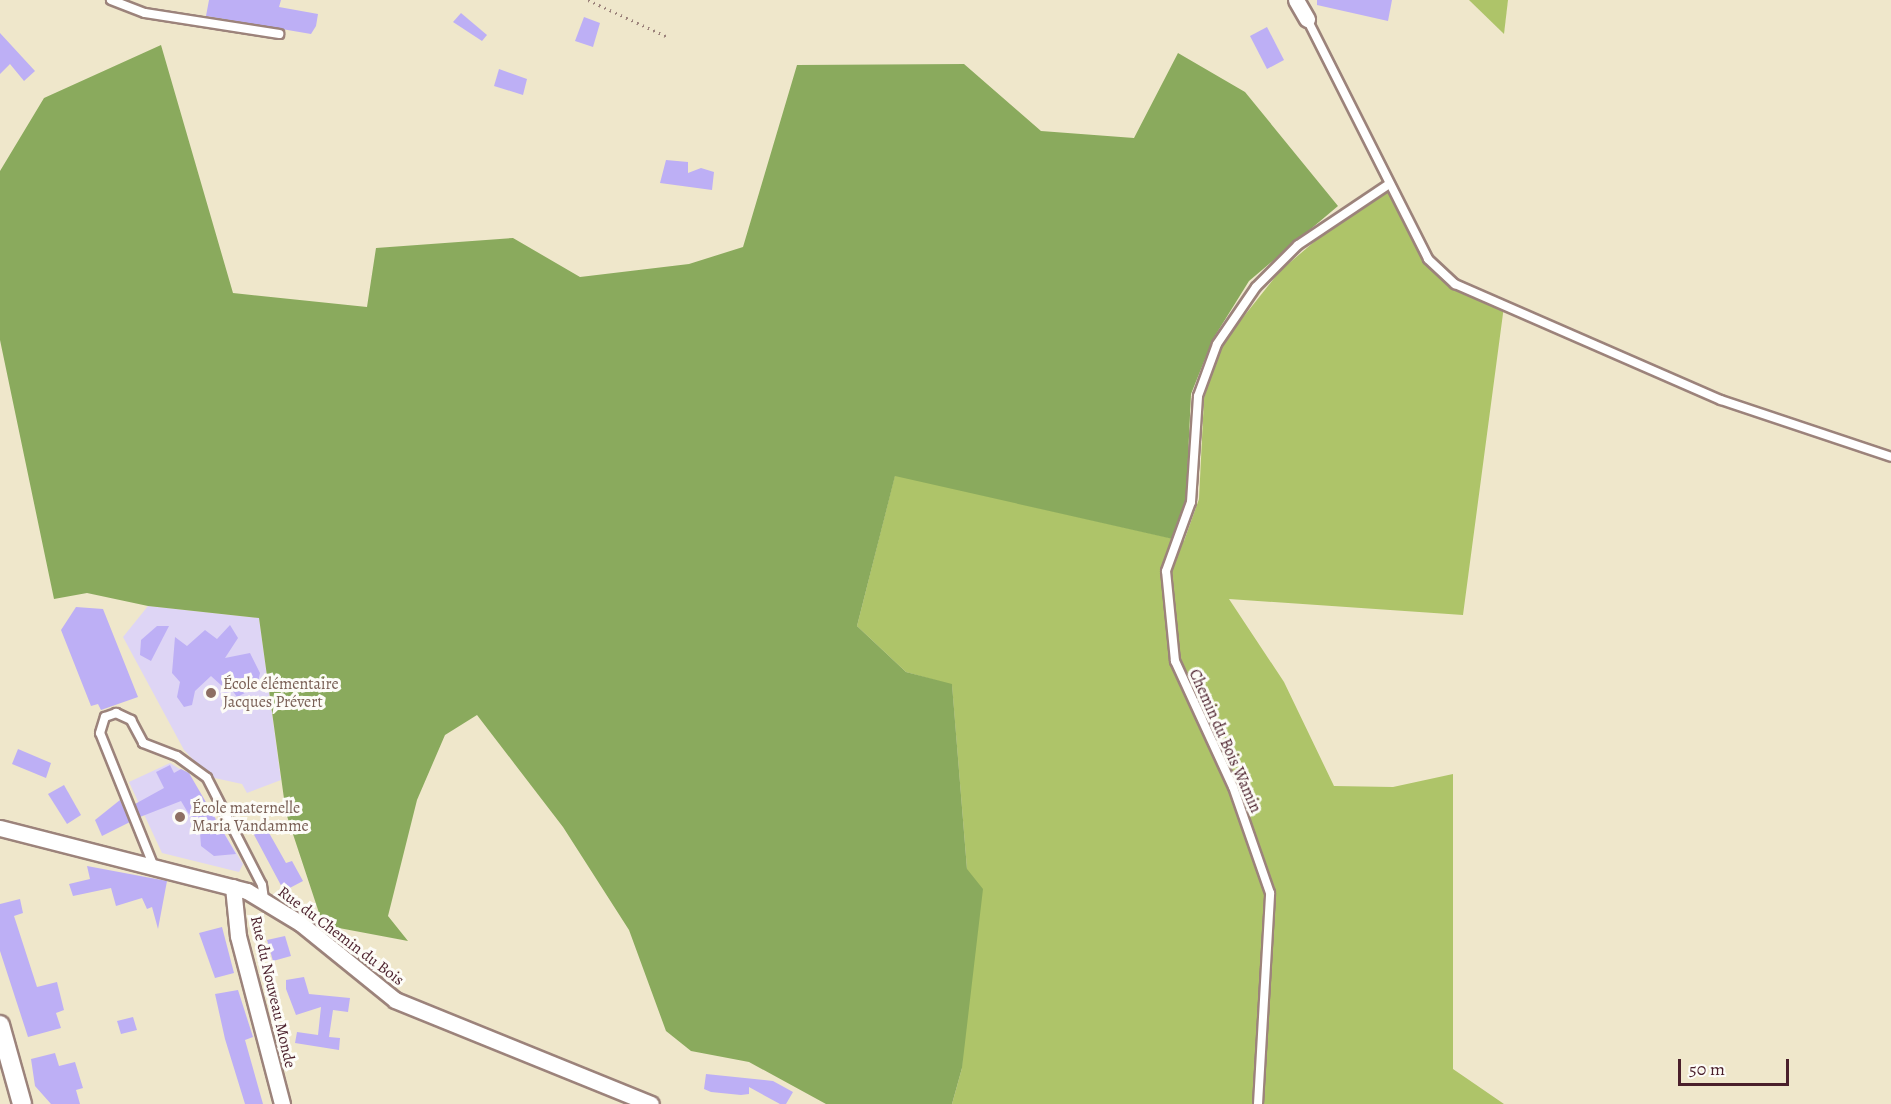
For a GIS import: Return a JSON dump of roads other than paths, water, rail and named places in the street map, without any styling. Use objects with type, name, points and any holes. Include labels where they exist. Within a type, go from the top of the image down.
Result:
[{"type":"street","points":[[1296,0],[1307,19]]},
{"type":"street","name":"Rue du Chemin du Bois","points":[[3,827],[50,844],[233,887],[264,899],[395,1000],[651,1104]]},
{"type":"street","name":"Rue du Nouveau Monde","points":[[233,887],[238,936],[282,1104]]},
{"type":"street","points":[[0,1025],[22,1104]]},
{"type":"lane","points":[[111,0],[145,13],[279,34]]},
{"type":"lane","points":[[1307,19],[1428,259],[1455,284],[1721,400],[1891,457]]},
{"type":"lane","name":"Chemin du Bois Wamin","points":[[1258,1104],[1270,893],[1233,787],[1175,661],[1166,571],[1191,502],[1198,396],[1217,344],[1256,286],[1298,245],[1389,184]]},
{"type":"lane","points":[[154,867],[100,733],[105,717],[116,713],[130,720],[143,743],[177,756],[207,778],[262,885],[264,899]]},
{"type":"place","name":"École élémentaire Jacques Prévert","points":[[211,693]]},
{"type":"place","name":"École maternelle Maria Vandamme","points":[[180,817]]}]
